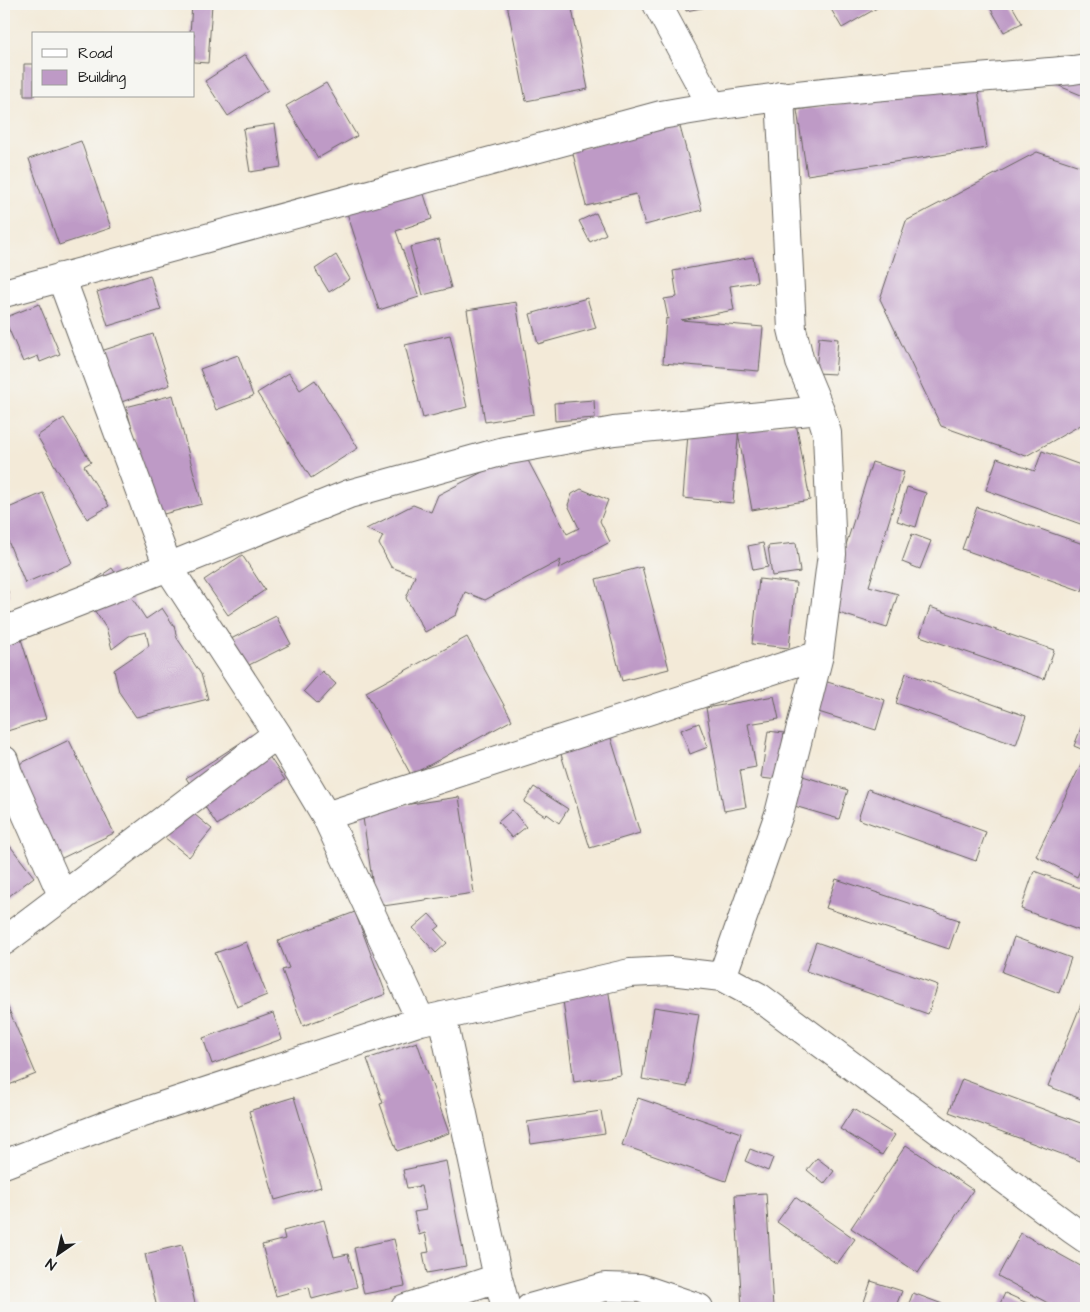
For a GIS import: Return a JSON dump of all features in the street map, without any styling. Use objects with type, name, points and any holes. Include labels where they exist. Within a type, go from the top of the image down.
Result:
[{"type":"street","points":[[657,4],[712,106]]},
{"type":"street","points":[[4,293],[661,115],[780,96],[1086,68]]},
{"type":"street","points":[[722,977],[780,814],[818,655],[832,554],[827,432],[800,362],[792,329],[780,96]]},
{"type":"street","points":[[61,277],[168,567],[276,734],[326,816],[432,1018],[506,1308]]},
{"type":"street","points":[[4,630],[168,567],[349,494],[504,451],[614,430],[820,410]]},
{"type":"street","points":[[326,816],[818,655]]},
{"type":"street","points":[[4,940],[276,734]]},
{"type":"street","points":[[4,760],[63,897]]},
{"type":"street","points":[[4,1164],[122,1120],[432,1018],[630,972],[670,971],[722,977],[759,997],[1086,1239]]},
{"type":"street","points":[[405,1308],[498,1278]]},
{"type":"street","points":[[530,1308],[605,1287],[640,1288],[699,1308]]},
{"type":"building","points":[[192,4],[212,4],[208,63],[195,62],[195,32],[190,32]]},
{"type":"building","points":[[507,4],[571,4],[588,89],[526,101]]},
{"type":"building","points":[[685,4],[717,4],[717,5],[686,11]]},
{"type":"building","points":[[828,4],[874,4],[877,8],[842,28]]},
{"type":"building","points":[[988,4],[1011,4],[1022,23],[1004,32]]},
{"type":"building","points":[[245,55],[268,90],[228,116],[205,81]]},
{"type":"building","points":[[1058,56],[1086,68],[1086,97],[1047,81]]},
{"type":"building","points":[[24,64],[32,64],[32,96],[24,96]]},
{"type":"building","points":[[326,83],[357,136],[318,158],[286,106]]},
{"type":"building","points":[[977,83],[987,148],[807,175],[797,110]]},
{"type":"building","points":[[679,123],[702,210],[645,225],[636,194],[586,206],[572,150]]},
{"type":"building","points":[[275,124],[281,167],[250,172],[243,129]]},
{"type":"building","points":[[81,141],[111,228],[59,245],[29,159]]},
{"type":"building","points":[[1037,152],[1086,168],[1086,422],[1026,456],[941,426],[880,299],[906,221]]},
{"type":"building","points":[[420,182],[432,219],[396,231],[419,297],[379,310],[345,207]]},
{"type":"building","points":[[596,213],[606,234],[590,242],[579,221]]},
{"type":"building","points":[[439,240],[451,288],[423,295],[410,247]]},
{"type":"building","points":[[336,255],[350,279],[329,292],[315,269]]},
{"type":"building","points":[[753,257],[757,282],[730,286],[734,310],[681,320],[763,327],[759,371],[663,363],[666,318],[668,319],[664,299],[677,297],[673,271]]},
{"type":"building","points":[[150,275],[161,310],[108,326],[97,292]]},
{"type":"building","points":[[587,298],[596,328],[538,344],[530,314]]},
{"type":"building","points":[[516,302],[534,414],[485,422],[467,310]]},
{"type":"building","points":[[39,304],[60,354],[40,362],[38,356],[23,362],[4,318]]},
{"type":"building","points":[[153,334],[170,385],[110,406],[92,354]]},
{"type":"building","points":[[450,335],[467,407],[423,418],[405,345]]},
{"type":"building","points":[[819,337],[838,339],[835,374],[816,373]]},
{"type":"building","points":[[238,355],[253,396],[216,410],[200,369]]},
{"type":"building","points":[[289,373],[300,390],[315,380],[358,448],[311,478],[257,393]]},
{"type":"building","points":[[173,395],[202,504],[156,516],[126,407]]},
{"type":"building","points":[[594,400],[595,418],[555,421],[554,403]]},
{"type":"building","points":[[64,418],[91,462],[84,466],[109,506],[87,519],[37,436]]},
{"type":"building","points":[[689,421],[739,425],[733,503],[683,498]]},
{"type":"building","points":[[796,423],[810,500],[752,510],[738,433]]},
{"type":"building","points":[[523,451],[567,534],[579,528],[568,505],[572,494],[581,489],[608,500],[600,521],[610,542],[558,569],[561,560],[485,600],[465,592],[456,615],[425,632],[406,598],[415,576],[391,567],[379,544],[383,536],[366,529],[413,505],[431,512],[438,495]]},
{"type":"building","points":[[1042,451],[1086,467],[1086,526],[986,490],[997,458],[1035,471]]},
{"type":"building","points":[[872,462],[904,472],[869,586],[898,594],[887,628],[826,609]]},
{"type":"building","points":[[907,487],[926,493],[916,527],[897,521]]},
{"type":"building","points":[[43,493],[72,563],[25,583],[4,531],[4,510]]},
{"type":"building","points":[[977,507],[1086,545],[1086,580],[1082,591],[962,549]]},
{"type":"building","points":[[912,534],[931,541],[920,569],[902,562]]},
{"type":"building","points":[[763,543],[768,567],[753,570],[748,546]]},
{"type":"building","points":[[796,543],[800,572],[772,576],[768,546]]},
{"type":"building","points":[[242,555],[265,590],[228,615],[204,580]]},
{"type":"building","points":[[642,567],[669,669],[622,681],[596,579]]},
{"type":"building","points":[[112,568],[146,619],[162,608],[174,626],[177,638],[201,674],[208,699],[136,717],[119,692],[114,670],[149,646],[146,632],[129,636],[112,649],[106,628],[91,605],[86,586]]},
{"type":"building","points":[[4,579],[9,595],[4,597]]},
{"type":"building","points":[[759,579],[796,583],[789,648],[752,644]]},
{"type":"building","points":[[930,607],[1054,650],[1044,679],[920,636]]},
{"type":"building","points":[[276,616],[291,644],[243,668],[229,640]]},
{"type":"building","points":[[16,623],[46,719],[4,732],[4,626]]},
{"type":"building","points":[[467,637],[512,720],[411,775],[366,692]]},
{"type":"building","points":[[322,671],[336,684],[318,704],[304,691]]},
{"type":"building","points":[[906,673],[1026,716],[1016,745],[896,703]]},
{"type":"building","points":[[821,680],[885,700],[876,730],[812,710]]},
{"type":"building","points":[[774,696],[779,719],[748,724],[756,767],[740,770],[746,807],[724,811],[706,708]]},
{"type":"building","points":[[1086,715],[1086,751],[1074,746]]},
{"type":"building","points":[[699,723],[708,747],[690,754],[681,730]]},
{"type":"building","points":[[768,731],[784,733],[778,780],[761,778]]},
{"type":"building","points":[[254,734],[285,780],[217,825],[186,778]]},
{"type":"building","points":[[610,735],[640,833],[590,848],[560,751]]},
{"type":"building","points":[[69,740],[114,833],[58,860],[13,767]]},
{"type":"building","points":[[1084,758],[1086,759],[1086,858],[1077,877],[1036,856]]},
{"type":"building","points":[[793,773],[848,790],[839,819],[784,803]]},
{"type":"building","points":[[534,787],[568,809],[559,823],[547,814],[545,816],[524,802]]},
{"type":"building","points":[[868,789],[986,832],[976,861],[858,819]]},
{"type":"building","points":[[459,797],[474,893],[376,907],[362,811]]},
{"type":"building","points":[[183,805],[212,829],[189,857],[159,833]]},
{"type":"building","points":[[512,810],[526,827],[512,838],[498,822]]},
{"type":"building","points":[[4,838],[34,877],[4,900]]},
{"type":"building","points":[[1034,871],[1086,890],[1086,933],[1021,909]]},
{"type":"building","points":[[836,879],[959,920],[949,949],[826,908]]},
{"type":"building","points":[[355,912],[386,994],[303,1026],[282,970],[289,968],[278,941]]},
{"type":"building","points":[[429,914],[440,926],[435,930],[447,943],[436,953],[413,928]]},
{"type":"building","points":[[1014,937],[1071,958],[1059,993],[1002,972]]},
{"type":"building","points":[[246,942],[267,995],[237,1007],[215,953]]},
{"type":"building","points":[[816,942],[938,985],[928,1014],[806,971]]},
{"type":"building","points":[[608,987],[621,1075],[574,1082],[562,993]]},
{"type":"building","points":[[1086,992],[1086,1101],[1048,1086]]},
{"type":"building","points":[[4,998],[36,1074],[4,1087]]},
{"type":"building","points":[[654,1007],[699,1014],[687,1087],[642,1079]]},
{"type":"building","points":[[273,1013],[282,1039],[212,1064],[203,1038]]},
{"type":"building","points":[[417,1042],[449,1133],[397,1151],[380,1104],[383,1103],[367,1059]]},
{"type":"building","points":[[962,1079],[1086,1125],[1086,1153],[1083,1162],[949,1112]]},
{"type":"building","points":[[294,1097],[321,1187],[275,1200],[249,1111]]},
{"type":"building","points":[[638,1098],[741,1133],[726,1181],[622,1145]]},
{"type":"building","points":[[853,1109],[895,1135],[882,1155],[840,1129]]},
{"type":"building","points":[[601,1111],[605,1133],[531,1144],[527,1122]]},
{"type":"building","points":[[906,1145],[973,1190],[918,1273],[851,1228]]},
{"type":"building","points":[[750,1149],[773,1158],[768,1171],[745,1161]]},
{"type":"building","points":[[817,1158],[834,1171],[824,1184],[807,1170]]},
{"type":"building","points":[[446,1161],[466,1266],[427,1273],[423,1253],[429,1252],[425,1233],[419,1235],[414,1212],[426,1210],[421,1186],[407,1188],[403,1170]]},
{"type":"building","points":[[766,1193],[773,1308],[742,1308],[735,1195]]},
{"type":"building","points":[[795,1197],[855,1239],[837,1264],[777,1222]]},
{"type":"building","points":[[324,1220],[334,1257],[348,1254],[357,1287],[312,1299],[309,1287],[276,1296],[262,1245],[285,1239],[283,1231]]},
{"type":"building","points":[[1021,1233],[1086,1269],[1086,1308],[1057,1308],[998,1276]]},
{"type":"building","points":[[394,1239],[405,1286],[364,1294],[354,1248]]},
{"type":"building","points":[[182,1245],[196,1308],[157,1308],[145,1254]]},
{"type":"building","points":[[871,1281],[902,1291],[895,1308],[862,1308]]},
{"type":"building","points":[[913,1293],[953,1308],[907,1308]]},
{"type":"building","points":[[1005,1293],[1038,1308],[998,1308]]}]
